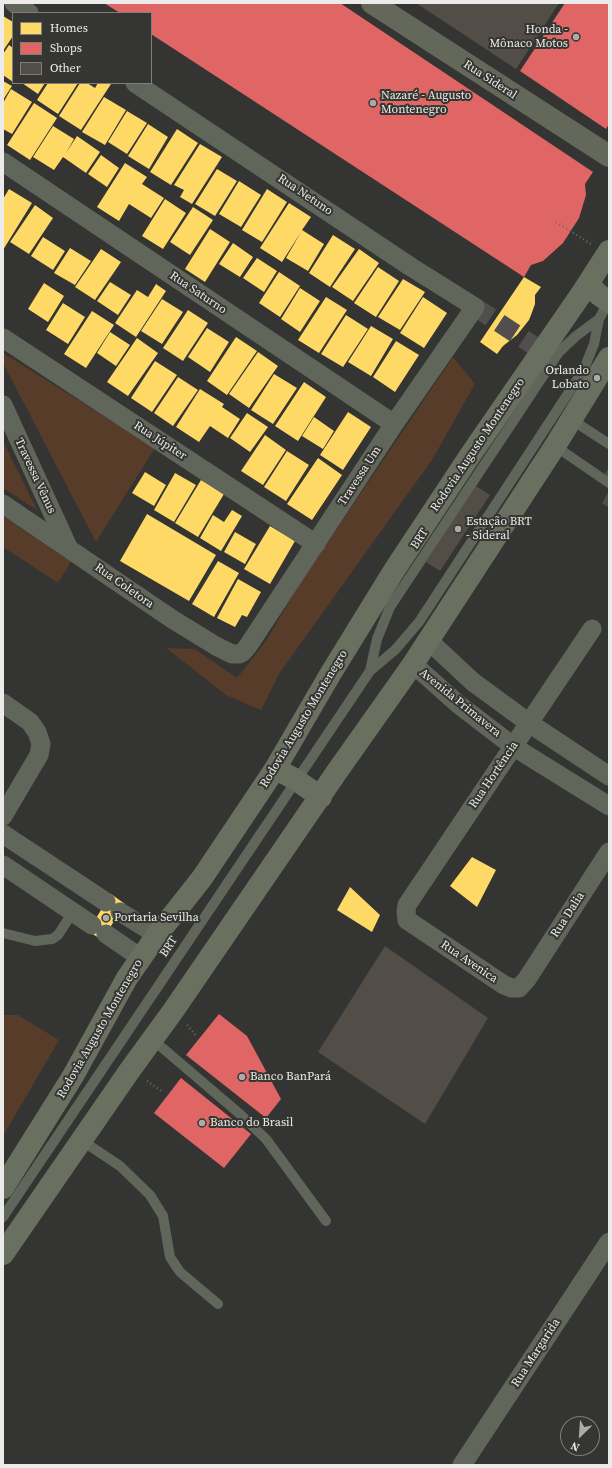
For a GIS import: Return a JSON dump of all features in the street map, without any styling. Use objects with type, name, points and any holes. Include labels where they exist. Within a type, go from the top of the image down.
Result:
[{"type":"main road","name":"Rua Sideral","points":[[372,3],[609,156]]},
{"type":"main road","name":"Rodovia Augusto Montenegro","points":[[3,1188],[73,1076],[127,978],[157,935],[202,878],[275,769],[331,673],[395,569],[471,454],[589,284],[608,253]]},
{"type":"main road","points":[[589,284],[606,306]]},
{"type":"main road","points":[[3,1254],[152,1039],[174,1011],[336,773],[429,641],[572,420],[609,358]]},
{"type":"main road","points":[[275,769],[321,797]]},
{"type":"street","points":[[14,3],[28,12]]},
{"type":"street","name":"Rua Netuno","points":[[138,84],[475,307]]},
{"type":"street","name":"Rua Saturno","points":[[3,162],[394,424]]},
{"type":"street","name":"Travessa Um","points":[[248,646],[394,424],[475,307]]},
{"type":"street","name":"Rua Júpiter","points":[[3,338],[316,544]]},
{"type":"street","name":"Travessa Vênus","points":[[3,405],[68,547]]},
{"type":"street","name":"Rua Coletora","points":[[3,504],[172,619],[216,646],[232,654],[244,652],[248,646]]},
{"type":"street","name":"Rua Hortência","points":[[410,923],[406,916],[407,905],[592,629]]},
{"type":"street","name":"Avenida Primavera","points":[[429,641],[473,682],[529,723],[609,776]]},
{"type":"street","name":"Avenida Primavera","points":[[413,664],[458,704],[514,747],[609,806]]},
{"type":"street","points":[[3,703],[30,722],[38,732],[41,744],[39,756],[3,816]]},
{"type":"street","points":[[3,834],[157,935]]},
{"type":"street","name":"Rua Dalia","points":[[527,979],[609,852]]},
{"type":"street","points":[[3,866],[141,958]]},
{"type":"street","points":[[73,912],[74,904],[82,894],[106,902]]},
{"type":"street","name":"Rua Avenica","points":[[410,923],[504,985],[512,988],[519,988],[527,979]]},
{"type":"street","name":"Rua Margarida","points":[[462,1465],[609,1242]]},
{"type":"lane","name":"BRT","points":[[370,671],[377,639],[390,607],[559,352],[606,306]]},
{"type":"lane","name":"BRT","points":[[3,1217],[370,671],[395,650],[419,622],[584,369],[606,306]]},
{"type":"lane","points":[[572,420],[609,444]]},
{"type":"lane","points":[[555,446],[609,483]]},
{"type":"lane","points":[[3,933],[35,941],[52,939],[58,934],[73,912]]},
{"type":"lane","points":[[152,1039],[241,1115],[266,1139],[326,1221]]},
{"type":"lane","points":[[81,1140],[120,1166],[150,1195],[163,1216],[170,1257],[180,1272],[218,1304]]},
{"type":"path","points":[[556,222],[608,253]]},
{"type":"shaded area","points":[[3,353],[155,448],[96,542],[3,363]]},
{"type":"shaded area","points":[[453,357],[475,384],[432,460],[279,674],[261,710],[226,695],[166,648],[195,649],[237,678],[266,641],[300,583]]},
{"type":"shaded area","points":[[3,441],[37,510],[3,488]]},
{"type":"shaded area","points":[[3,516],[71,562],[58,583],[3,547]]},
{"type":"shaded area","points":[[3,1015],[18,1015],[59,1040],[3,1136]]},
{"type":"building: Homes","points":[[3,16],[12,21],[12,38],[3,51]]},
{"type":"building: Homes","points":[[9,45],[12,47],[12,81],[3,75],[3,54]]},
{"type":"building: Homes","points":[[3,81],[12,86],[3,100]]},
{"type":"building: Homes","points":[[23,84],[44,84],[38,94]]},
{"type":"building: Homes","points":[[47,84],[77,84],[58,114],[37,100]]},
{"type":"building: Homes","points":[[79,84],[89,84],[95,88],[97,84],[111,84],[81,130],[59,116]]},
{"type":"building: Homes","points":[[11,89],[32,102],[12,134],[3,129],[3,103]]},
{"type":"building: Homes","points":[[104,97],[126,110],[105,145],[82,132]]},
{"type":"building: Homes","points":[[34,103],[57,118],[30,160],[7,145]]},
{"type":"building: Homes","points":[[127,111],[147,123],[127,154],[108,142]]},
{"type":"building: Homes","points":[[148,124],[168,137],[149,169],[128,156]]},
{"type":"building: Homes","points":[[53,126],[74,139],[66,153],[77,136],[100,152],[86,173],[63,157],[54,170],[33,157]]},
{"type":"building: Homes","points":[[177,129],[198,143],[171,185],[150,172]]},
{"type":"building: Homes","points":[[200,144],[222,157],[192,204],[180,197],[184,190],[174,185]]},
{"type":"building: Homes","points":[[101,155],[119,168],[107,187],[88,174]]},
{"type":"building: Homes","points":[[125,163],[147,177],[142,184],[164,198],[151,218],[129,204],[119,221],[97,207]]},
{"type":"building: Homes","points":[[217,169],[237,181],[215,216],[195,204]]},
{"type":"building: Homes","points":[[239,181],[261,195],[241,227],[219,214]]},
{"type":"building: Homes","points":[[9,189],[32,203],[3,250],[3,199]]},
{"type":"building: Homes","points":[[267,189],[287,202],[262,242],[242,230]]},
{"type":"building: Homes","points":[[165,199],[186,213],[163,249],[142,236]]},
{"type":"building: Homes","points":[[289,203],[311,217],[302,230],[324,244],[308,271],[286,258],[301,232],[282,262],[260,248]]},
{"type":"building: Homes","points":[[35,205],[53,218],[29,254],[10,242]]},
{"type":"building: Homes","points":[[193,207],[213,220],[190,255],[170,242]]},
{"type":"building: Homes","points":[[210,229],[230,242],[205,282],[185,269]]},
{"type":"building: Homes","points":[[333,235],[355,249],[330,287],[309,273]]},
{"type":"building: Homes","points":[[43,237],[65,251],[53,270],[31,256]]},
{"type":"building: Homes","points":[[233,243],[253,257],[240,277],[219,264]]},
{"type":"building: Homes","points":[[70,248],[91,261],[75,285],[54,273]]},
{"type":"building: Homes","points":[[101,249],[121,262],[95,300],[75,287]]},
{"type":"building: Homes","points":[[359,249],[379,263],[353,301],[332,287]]},
{"type":"building: Homes","points":[[257,258],[277,271],[264,292],[243,278]]},
{"type":"building: Homes","points":[[378,267],[399,281],[376,317],[354,303]]},
{"type":"building: Homes","points":[[279,272],[300,286],[280,317],[259,303]]},
{"type":"building: Homes","points":[[524,277],[541,287],[535,295],[535,304],[529,320],[517,335],[503,346],[497,354],[480,342]]},
{"type":"building: Homes","points":[[403,279],[425,292],[400,330],[378,317]]},
{"type":"building: Homes","points":[[110,282],[131,295],[118,315],[97,301]]},
{"type":"building: Homes","points":[[44,283],[64,296],[48,322],[28,309]]},
{"type":"building: Homes","points":[[156,284],[166,291],[136,337],[115,323],[137,290],[148,297]]},
{"type":"building: Homes","points":[[300,288],[320,301],[300,332],[281,319]]},
{"type":"building: Homes","points":[[326,297],[347,310],[319,353],[298,340]]},
{"type":"building: Homes","points":[[423,297],[447,313],[424,348],[400,333]]},
{"type":"building: Homes","points":[[162,299],[183,312],[162,344],[141,331]]},
{"type":"building: Homes","points":[[63,303],[85,317],[68,344],[46,330]]},
{"type":"building: Homes","points":[[188,310],[208,323],[183,361],[163,348]]},
{"type":"building: Homes","points":[[92,311],[114,325],[86,368],[64,354]]},
{"type":"building: Homes","points":[[346,315],[368,329],[343,367],[321,354]]},
{"type":"building: Homes","points":[[371,326],[393,339],[371,376],[348,362]]},
{"type":"building: Homes","points":[[207,328],[229,342],[210,372],[188,357]]},
{"type":"building: Homes","points":[[110,332],[130,345],[116,366],[97,353]]},
{"type":"building: Homes","points":[[236,337],[257,351],[227,395],[207,381]]},
{"type":"building: Homes","points":[[137,338],[158,353],[128,396],[107,382]]},
{"type":"building: Homes","points":[[396,341],[419,355],[395,392],[373,377]]},
{"type":"building: Homes","points":[[258,352],[278,366],[249,408],[229,394]]},
{"type":"building: Homes","points":[[155,361],[177,375],[152,412],[131,398]]},
{"type":"building: Homes","points":[[274,374],[297,388],[273,424],[251,410]]},
{"type":"building: Homes","points":[[178,377],[198,390],[173,426],[154,413]]},
{"type":"building: Homes","points":[[304,382],[326,397],[298,441],[275,426]]},
{"type":"building: Homes","points":[[200,389],[224,404],[222,407],[240,419],[228,438],[210,426],[199,442],[176,427]]},
{"type":"building: Homes","points":[[348,412],[371,427],[343,470],[320,455]]},
{"type":"building: Homes","points":[[247,413],[268,427],[250,452],[230,438]]},
{"type":"building: Homes","points":[[314,417],[334,431],[323,449],[302,436]]},
{"type":"building: Homes","points":[[265,435],[286,450],[263,485],[241,471]]},
{"type":"building: Homes","points":[[287,451],[309,465],[286,501],[264,487]]},
{"type":"building: Homes","points":[[318,458],[342,475],[312,520],[287,504]]},
{"type":"building: Homes","points":[[145,472],[166,485],[154,506],[132,493]]},
{"type":"building: Homes","points":[[175,473],[196,485],[174,522],[154,510]]},
{"type":"building: Homes","points":[[201,480],[224,494],[198,537],[175,523]]},
{"type":"building: Homes","points":[[232,510],[242,516],[221,551],[200,538],[213,515],[224,522]]},
{"type":"building: Homes","points":[[147,514],[216,555],[189,601],[120,561]]},
{"type":"building: Homes","points":[[270,526],[295,541],[270,584],[244,569]]},
{"type":"building: Homes","points":[[235,532],[256,544],[245,564],[224,552]]},
{"type":"building: Homes","points":[[218,561],[239,573],[214,617],[192,604]]},
{"type":"building: Homes","points":[[238,579],[261,592],[247,617],[242,615],[235,627],[217,618]]},
{"type":"building: Homes","points":[[472,857],[496,870],[477,907],[450,886]]},
{"type":"building: Homes","points":[[350,887],[380,915],[372,932],[337,910]]},
{"type":"building: Homes","name":"Portaria Sevilha","points":[[111,894],[125,904],[102,940],[88,931]]},
{"type":"building: Shops","name":"Nazaré - Augusto Montenegro","points":[[104,3],[340,3],[593,172],[585,184],[586,195],[579,218],[563,243],[543,261],[531,265],[524,277],[152,35],[152,12],[118,12]]},
{"type":"building: Shops","name":"Honda - Mônaco Motos","points":[[565,3],[609,3],[609,124],[606,129],[520,71]]},
{"type":"building: Shops","name":"Banco BanPará","points":[[219,1014],[247,1036],[281,1099],[266,1118],[186,1055]]},
{"type":"building: Shops","name":"Banco do Brasil","points":[[181,1078],[251,1134],[224,1168],[154,1113]]},
{"type":"building: Other","points":[[416,3],[559,3],[516,69]]},
{"type":"building: Other","points":[[609,467],[609,479],[604,475]]},
{"type":"building: Other","name":"Estação BRT - Sideral","points":[[476,486],[490,495],[440,571],[426,562]]},
{"type":"building: Other","points":[[609,491],[609,508],[602,503]]},
{"type":"building: Other","points":[[385,946],[488,1018],[425,1124],[318,1052]]},
{"type":"tunnel","points":[[475,307],[542,351]]},
{"type":"place","name":"Honda - Mônaco Motos","points":[[576,37]]},
{"type":"place","name":"Nazaré - Augusto Montenegro","points":[[373,103]]},
{"type":"place","name":"Orlando Lobato","points":[[597,378]]},
{"type":"place","name":"Estação BRT - Sideral","points":[[458,529]]},
{"type":"place","name":"Portaria Sevilha","points":[[106,918]]},
{"type":"place","name":"Banco BanPará","points":[[242,1077]]},
{"type":"place","name":"Banco do Brasil","points":[[202,1123]]}]
